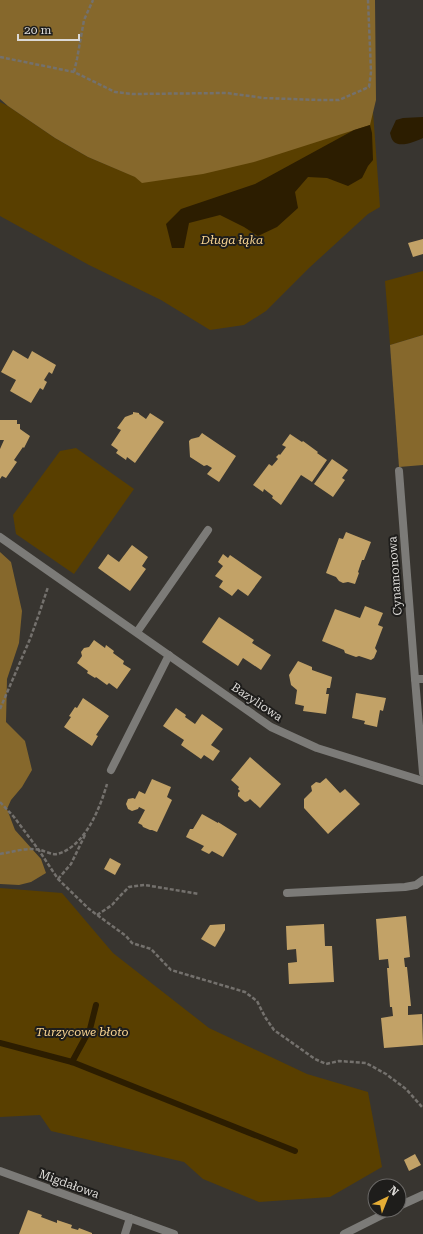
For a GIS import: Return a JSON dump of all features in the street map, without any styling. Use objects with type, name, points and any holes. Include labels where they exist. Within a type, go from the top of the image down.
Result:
[{"type":"street","name":"Cynamonowa","points":[[399,471],[419,679],[423,773]]},
{"type":"street","points":[[137,632],[208,530]]},
{"type":"street","name":"Bazyliowa","points":[[0,537],[271,727],[317,748],[423,781]]},
{"type":"street","points":[[111,770],[169,655]]},
{"type":"street","points":[[287,893],[405,887],[416,885],[423,880]]},
{"type":"street","name":"Migdałowa","points":[[0,1171],[174,1234]]},
{"type":"street","points":[[407,1202],[423,1195]]},
{"type":"street","points":[[125,1234],[130,1218]]},
{"type":"street","points":[[344,1234],[376,1218]]},
{"type":"path","points":[[74,72],[84,20],[93,0]]},
{"type":"path","points":[[0,57],[74,72],[115,92],[132,94],[227,93],[264,98],[339,100],[369,87],[371,72],[368,0]]},
{"type":"path","points":[[0,709],[30,639],[46,590],[53,574]]},
{"type":"path","points":[[58,879],[71,864],[103,798],[111,770]]},
{"type":"path","points":[[0,802],[14,817],[58,879],[89,909],[126,936],[132,943],[151,949],[170,970],[245,992],[257,1001],[274,1030],[315,1058],[326,1064],[339,1062],[366,1063],[386,1074],[406,1089],[423,1108]]},
{"type":"path","points":[[0,854],[38,849],[56,854],[69,848],[86,833]]},
{"type":"path","points":[[97,915],[112,905],[129,887],[145,885],[199,894]]},
{"type":"green space","name":"Długa łąka","points":[[372,98],[380,207],[368,214],[309,268],[266,311],[244,325],[210,330],[161,300],[89,265],[0,216],[0,102],[55,138],[88,157],[138,179]]},
{"type":"green space","points":[[423,271],[423,335],[390,345],[385,281]]},
{"type":"green space","points":[[76,448],[134,489],[74,574],[16,534],[13,515],[60,451]]},
{"type":"green space","name":"Turzycowe błoto","points":[[0,888],[62,893],[113,953],[209,1028],[307,1074],[368,1092],[382,1167],[330,1197],[259,1202],[203,1179],[184,1162],[51,1131],[40,1115],[0,1117]]},
{"type":"shaded area","points":[[0,0],[375,0],[376,100],[370,125],[254,162],[203,174],[142,183],[135,177],[88,157],[55,138],[0,99]]},
{"type":"shaded area","points":[[423,117],[423,138],[404,144],[397,144],[393,141],[390,133],[396,120],[403,118]]},
{"type":"shaded area","points":[[370,125],[372,133],[373,160],[362,178],[348,186],[327,178],[308,177],[295,192],[298,208],[277,227],[258,236],[220,215],[189,223],[184,248],[172,248],[166,224],[181,209],[255,184],[354,130]]},
{"type":"shaded area","points":[[423,335],[423,465],[399,467],[390,345]]},
{"type":"shaded area","points":[[0,552],[11,562],[22,611],[19,643],[7,679],[6,722],[25,741],[32,770],[22,787],[11,800],[7,809],[15,830],[41,859],[46,873],[31,882],[19,885],[0,884]]},
{"type":"building","points":[[423,239],[423,254],[413,257],[408,243]]},
{"type":"building","points":[[13,350],[28,359],[32,351],[56,365],[52,374],[49,372],[44,380],[47,382],[43,390],[40,388],[31,403],[10,391],[16,380],[1,372]]},
{"type":"building","points":[[133,412],[139,413],[146,419],[150,413],[164,422],[135,463],[127,457],[126,460],[116,453],[118,450],[111,445],[121,430],[117,428],[125,417],[133,414]]},
{"type":"building","points":[[0,420],[17,420],[17,424],[20,424],[20,429],[30,436],[24,448],[23,447],[14,460],[17,462],[6,478],[2,476],[0,479],[0,449],[4,440],[0,440]]},
{"type":"building","points":[[202,433],[236,456],[219,482],[207,474],[212,468],[207,465],[204,466],[190,457],[189,441],[199,437]]},
{"type":"building","points":[[290,434],[302,442],[303,441],[327,460],[312,482],[301,475],[281,505],[264,489],[263,492],[253,485],[269,464],[272,466],[278,459],[276,457],[279,454],[280,455],[286,447],[282,445]]},
{"type":"building","points":[[332,459],[348,470],[342,478],[345,480],[333,497],[314,484]]},
{"type":"building","points":[[346,532],[371,542],[364,560],[362,560],[355,584],[348,582],[343,583],[336,577],[326,573],[339,538],[343,539]]},
{"type":"building","points":[[132,545],[148,557],[142,566],[146,569],[130,591],[98,568],[108,554],[119,562]]},
{"type":"building","points":[[223,554],[228,558],[230,555],[262,577],[248,596],[238,589],[232,596],[219,587],[223,581],[215,576],[223,566],[218,562]]},
{"type":"building","points":[[365,606],[383,613],[378,625],[383,627],[375,648],[377,651],[374,658],[371,660],[359,656],[356,657],[345,653],[344,650],[322,641],[335,609],[360,618]]},
{"type":"building","points":[[219,617],[254,640],[252,643],[271,655],[261,670],[243,658],[238,666],[202,642]]},
{"type":"building","points":[[94,640],[105,648],[106,645],[114,651],[113,653],[124,661],[123,664],[131,669],[117,689],[109,683],[107,685],[96,677],[95,678],[87,673],[88,671],[77,663],[82,656],[81,652],[84,648],[89,647]]},
{"type":"building","points":[[298,661],[312,667],[312,670],[332,677],[330,688],[327,688],[326,694],[329,694],[326,714],[303,711],[304,706],[295,704],[297,690],[291,685],[289,675]]},
{"type":"building","points":[[356,693],[386,698],[383,711],[380,710],[377,727],[364,724],[365,721],[352,718]]},
{"type":"building","points":[[83,698],[109,716],[96,735],[98,736],[92,746],[64,727],[71,717],[69,716],[75,707],[77,708]]},
{"type":"building","points":[[176,708],[195,724],[202,714],[223,729],[211,745],[220,751],[213,761],[204,755],[201,759],[181,745],[184,740],[163,726]]},
{"type":"building","points":[[250,757],[281,784],[260,808],[250,799],[245,802],[238,796],[240,791],[238,789],[239,787],[231,780]]},
{"type":"building","points":[[326,778],[340,793],[345,789],[360,804],[328,834],[304,808],[304,799],[312,791],[311,786],[316,782],[320,783]]},
{"type":"building","points":[[152,779],[171,787],[167,797],[172,800],[157,832],[143,827],[138,823],[145,810],[139,807],[138,809],[132,811],[128,809],[126,804],[128,799],[135,799],[139,791],[145,794]]},
{"type":"building","points":[[202,814],[237,834],[223,857],[212,851],[209,854],[201,850],[204,846],[186,837],[190,829],[193,829]]},
{"type":"building","points":[[110,858],[121,864],[115,875],[104,869]]},
{"type":"building","points":[[406,916],[410,957],[404,958],[405,967],[407,967],[411,1006],[408,1006],[408,1015],[422,1014],[423,1045],[384,1048],[381,1018],[393,1016],[392,1007],[390,1007],[387,968],[389,968],[388,959],[379,960],[376,919]]},
{"type":"building","points":[[225,924],[225,930],[215,947],[201,939],[210,925]]},
{"type":"building","points":[[324,924],[325,946],[332,946],[334,982],[289,984],[288,963],[297,962],[296,949],[287,950],[286,926]]},
{"type":"building","points":[[415,1154],[421,1165],[409,1171],[404,1160]]},
{"type":"building","points":[[28,1210],[57,1223],[57,1220],[72,1225],[71,1228],[78,1230],[79,1228],[92,1234],[19,1234]]},
{"type":"waterway","points":[[72,1062],[90,1029],[96,1005]]},
{"type":"waterway","points":[[0,1043],[72,1062],[295,1151]]}]
